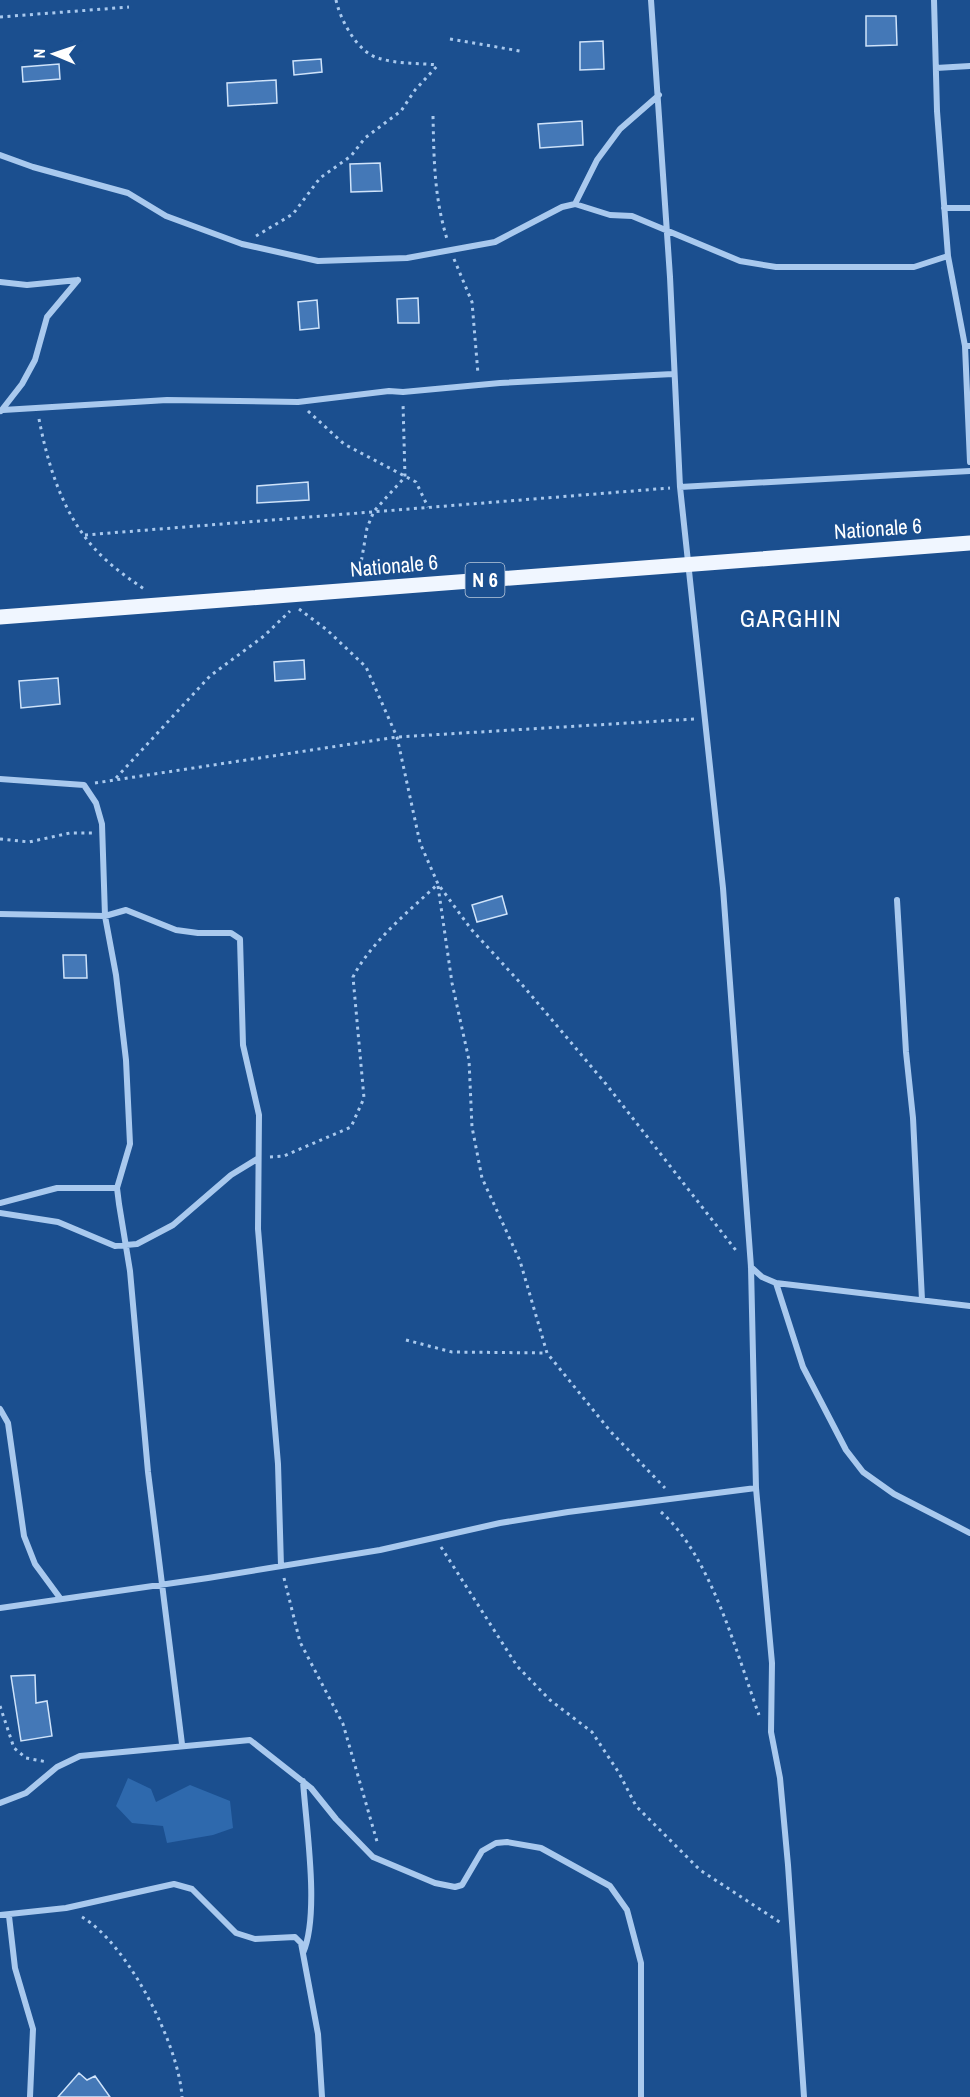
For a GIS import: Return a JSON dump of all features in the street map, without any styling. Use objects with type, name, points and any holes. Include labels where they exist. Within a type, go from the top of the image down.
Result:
[{"type":"main road","name":"Nationale 6","points":[[0,617],[970,543]]},
{"type":"street","points":[[651,0],[659,95],[680,487],[723,888],[751,1267],[756,1488],[772,1663],[771,1732],[780,1778],[802,2096]]},
{"type":"street","points":[[934,0],[948,256],[968,346],[970,462]]},
{"type":"street","points":[[936,68],[970,66]]},
{"type":"street","points":[[575,204],[597,160],[620,129],[659,95]]},
{"type":"street","points":[[0,155],[33,167],[128,193],[166,216],[242,244],[318,261],[407,258],[495,242],[562,207],[575,204],[610,215],[632,216],[740,261],[776,267],[822,269],[914,267],[948,256]]},
{"type":"street","points":[[944,208],[970,208]]},
{"type":"street","points":[[0,282],[27,285],[78,280],[47,317],[35,360],[1,411]]},
{"type":"street","points":[[1,411],[167,399],[298,402],[388,391],[403,392],[500,383],[674,374]]},
{"type":"street","points":[[680,487],[970,471]]},
{"type":"street","points":[[0,779],[84,785],[96,803],[102,835],[105,916],[116,975],[126,1060],[130,1144],[117,1188],[126,1246],[161,1585],[182,1744]]},
{"type":"street","points":[[897,900],[906,1052],[914,1118],[922,1300]]},
{"type":"street","points":[[0,914],[105,916],[117,911],[135,911],[177,930],[231,933],[240,939],[243,1045],[259,1115],[258,1228],[278,1464],[281,1566]]},
{"type":"street","points":[[0,1213],[57,1222],[74,1227],[102,1241],[126,1246],[148,1240],[173,1225],[231,1175],[257,1159]]},
{"type":"street","points":[[0,1203],[57,1188],[117,1188]]},
{"type":"street","points":[[751,1267],[762,1277],[776,1283],[970,1306]]},
{"type":"street","points":[[776,1283],[803,1367],[846,1450],[863,1472],[894,1494],[970,1533]]},
{"type":"street","points":[[0,1409],[8,1423],[24,1536],[35,1564],[60,1598]]},
{"type":"street","points":[[0,1608],[281,1566],[436,1538],[511,1521],[756,1488]]},
{"type":"street","points":[[0,1803],[26,1793],[57,1767],[80,1756],[182,1744],[250,1740],[303,1781],[373,1857],[435,1883],[455,1887],[462,1885],[482,1851],[496,1843],[507,1842],[541,1848],[610,1886],[627,1910],[641,1963],[641,2097]]},
{"type":"street","points":[[303,1781],[312,1915],[308,1940],[303,1953]]},
{"type":"street","points":[[0,1915],[9,1916],[66,1908],[164,1884],[183,1885],[192,1889],[236,1933],[255,1939],[295,1938],[301,1943],[318,2034],[322,2097]]},
{"type":"street","points":[[9,1916],[15,1968],[33,2029],[30,2097]]},
{"type":"path","points":[[242,244],[293,214],[320,178],[351,156],[365,138],[401,111],[415,90],[438,65],[377,58],[364,49],[339,16],[336,0]]},
{"type":"path","points":[[0,17],[129,7]]},
{"type":"path","points":[[450,39],[520,51]]},
{"type":"path","points":[[357,590],[368,528],[374,512],[405,477],[403,392]]},
{"type":"path","points":[[298,402],[344,444],[416,482],[428,507]]},
{"type":"path","points":[[38,410],[47,462],[56,487],[85,535],[105,560],[164,605]]},
{"type":"path","points":[[85,535],[680,487]]},
{"type":"path","points":[[115,780],[210,676],[272,629],[295,606],[327,630],[366,667],[397,737],[420,843],[438,884],[471,929],[525,988],[606,1084],[729,1243],[751,1267]]},
{"type":"path","points":[[84,785],[397,737],[704,718]]},
{"type":"path","points":[[0,839],[29,842],[70,832],[102,835]]},
{"type":"path","points":[[257,1159],[284,1156],[351,1127],[364,1098],[353,977],[358,967],[398,922],[438,884]]},
{"type":"path","points":[[438,884],[452,983],[469,1060],[472,1127],[482,1178],[520,1261],[547,1353],[611,1431],[675,1498]]},
{"type":"path","points":[[406,1340],[452,1352],[547,1353]]},
{"type":"path","points":[[648,1501],[672,1522],[696,1555],[762,1721]]},
{"type":"path","points":[[436,1538],[517,1666],[550,1700],[592,1732],[619,1773],[636,1806],[700,1870],[791,1928]]},
{"type":"path","points":[[281,1566],[300,1642],[344,1724],[379,1848]]},
{"type":"path","points":[[0,1706],[14,1748],[26,1758],[57,1767]]},
{"type":"path","points":[[66,1908],[87,1920],[112,1946],[141,1985],[175,2057],[182,2097]]},
{"type":"shaded area","points":[[128,1778],[151,1789],[156,1802],[190,1785],[230,1801],[233,1828],[213,1835],[167,1843],[163,1826],[132,1823],[116,1806]]},
{"type":"building","points":[[866,16],[896,16],[897,45],[866,46]]},
{"type":"building","points":[[603,41],[604,69],[580,70],[580,42]]},
{"type":"building","points":[[321,59],[322,72],[294,75],[293,61]]},
{"type":"building","points":[[59,64],[60,79],[23,82],[22,67]]},
{"type":"building","points":[[276,80],[277,103],[228,106],[227,83]]},
{"type":"building","points":[[582,121],[583,145],[540,148],[538,124]]},
{"type":"building","points":[[380,163],[382,191],[351,192],[350,164]]},
{"type":"building","points":[[418,298],[419,323],[398,323],[397,299]]},
{"type":"building","points":[[317,300],[319,328],[300,330],[298,302]]},
{"type":"building","points":[[308,482],[309,500],[257,503],[257,486]]},
{"type":"building","points":[[304,660],[305,679],[275,681],[274,662]]},
{"type":"building","points":[[58,678],[60,704],[21,708],[19,681]]},
{"type":"building","points":[[502,896],[507,914],[477,922],[472,905]]},
{"type":"building","points":[[63,955],[86,955],[87,978],[64,978]]},
{"type":"building","points":[[35,1675],[36,1703],[47,1701],[52,1736],[21,1741],[11,1676]]},
{"type":"building","points":[[79,2073],[87,2080],[95,2076],[110,2097],[58,2097]]},
{"type":"district","name":"GARGHIN","points":[[791,619]]}]
